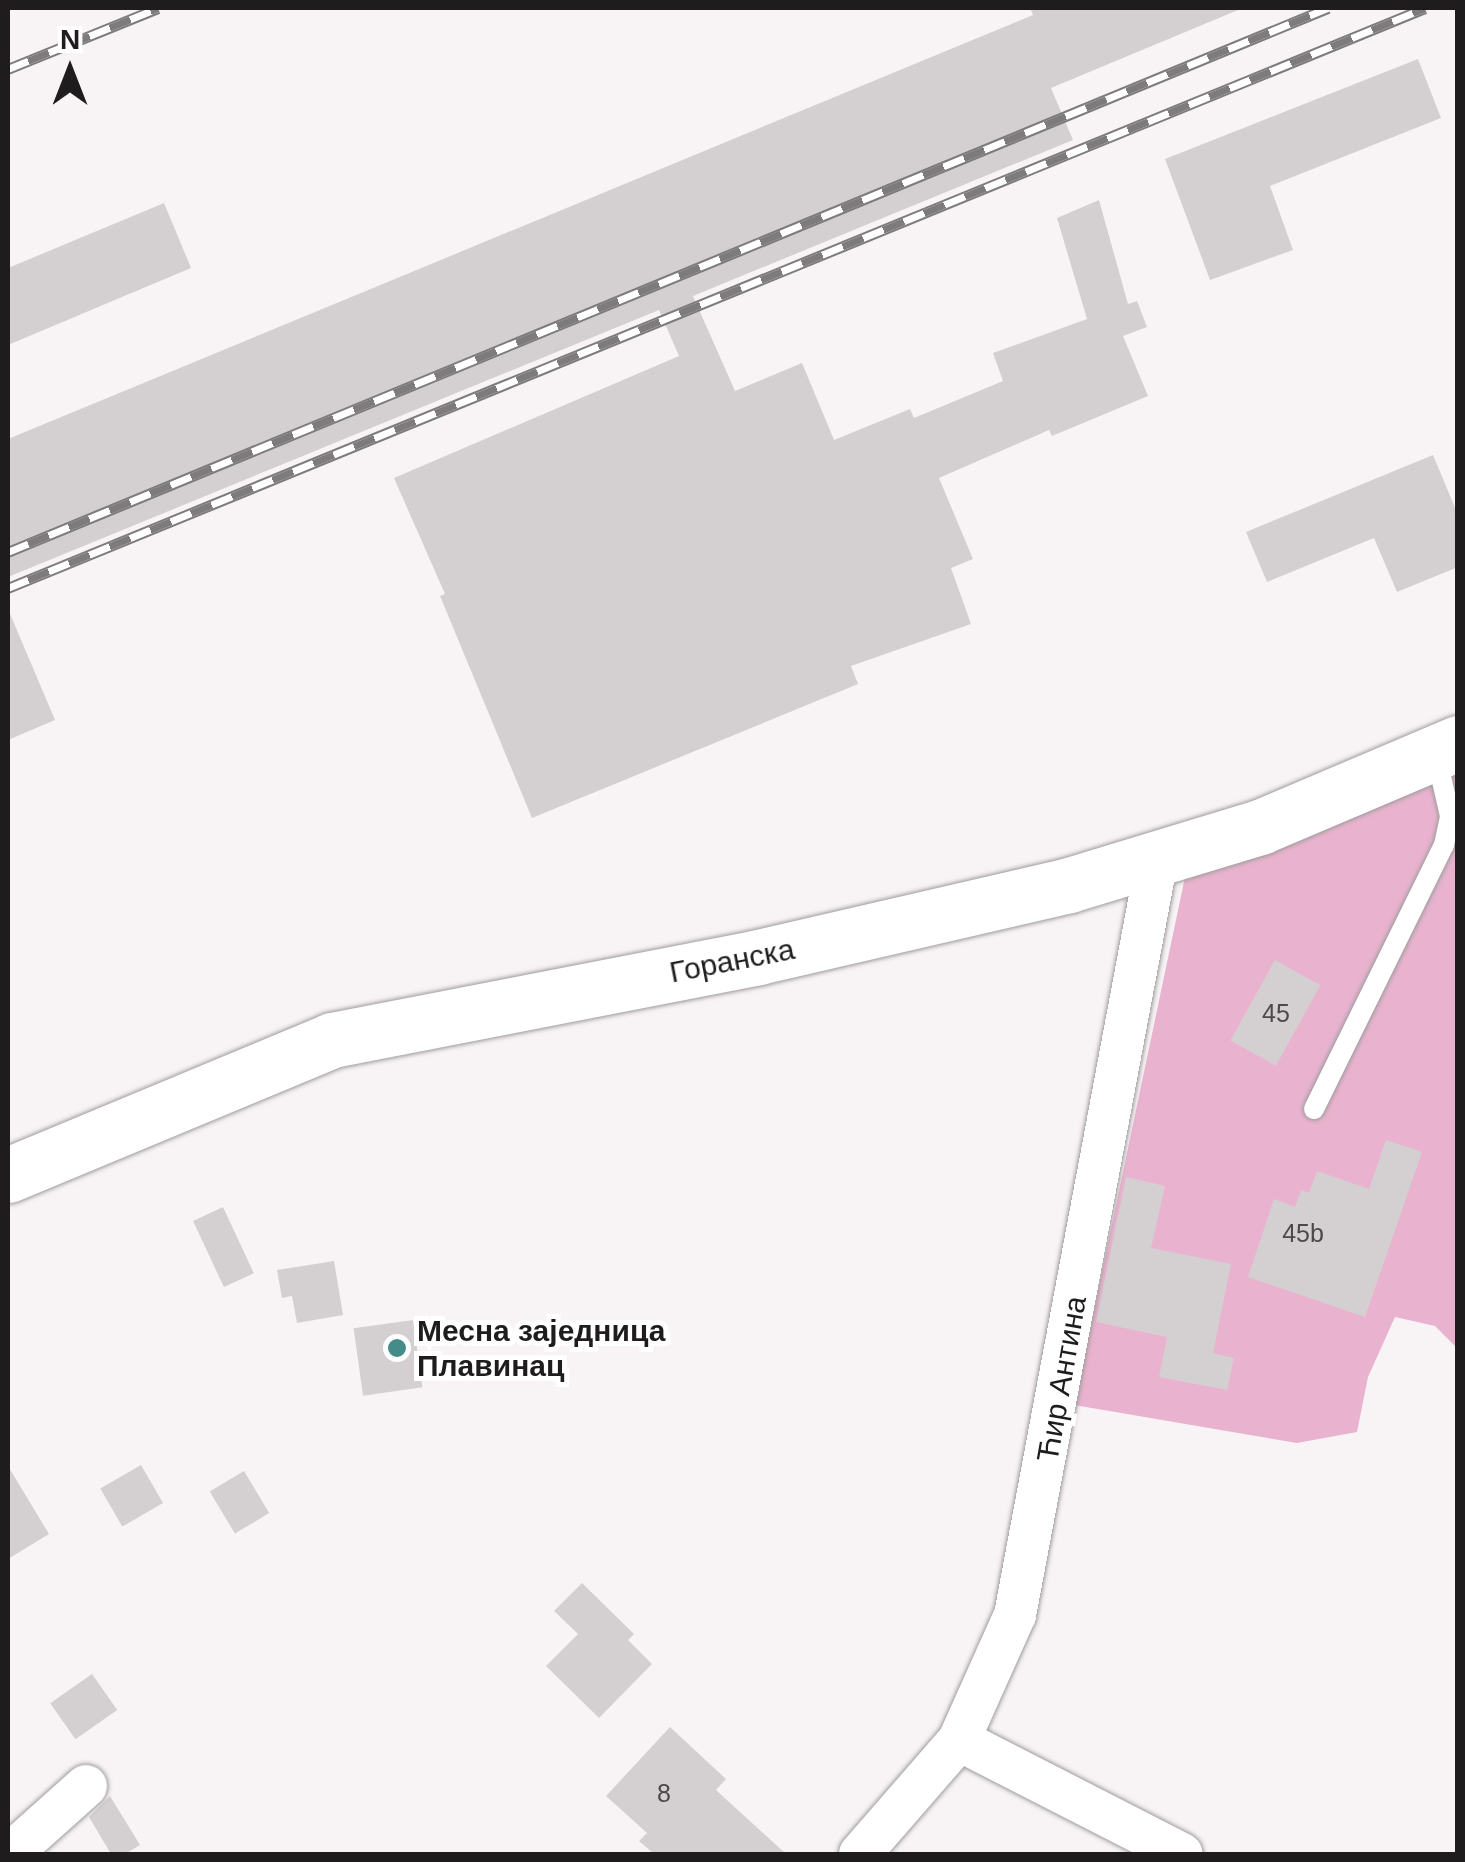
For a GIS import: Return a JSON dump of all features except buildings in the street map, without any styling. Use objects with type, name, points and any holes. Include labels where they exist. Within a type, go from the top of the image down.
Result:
[{"type":"main road","name":"Горанска","points":[[8,1175],[332,1040],[937,918],[1260,827],[1446,748]]},
{"type":"street","name":"Ћир Антина","points":[[860,1854],[959,1740],[1015,1615],[1157,859]]},
{"type":"street","points":[[959,1740],[1182,1854]]},
{"type":"street","points":[[10,1854],[86,1786]]},
{"type":"lane","points":[[1314,1109],[1444,846],[1450,816],[1446,748]]},
{"type":"shaded area","points":[[1457,766],[1457,1348],[1435,1326],[1395,1317],[1368,1377],[1357,1432],[1297,1443],[1074,1405],[1185,877]]},
{"type":"railway","points":[[8,69],[158,8]]},
{"type":"railway","points":[[8,552],[1328,8]]},
{"type":"railway","points":[[8,588],[1425,8]]},
{"type":"place","name":"Месна заједница Плавинац","points":[[397,1348]]}]
